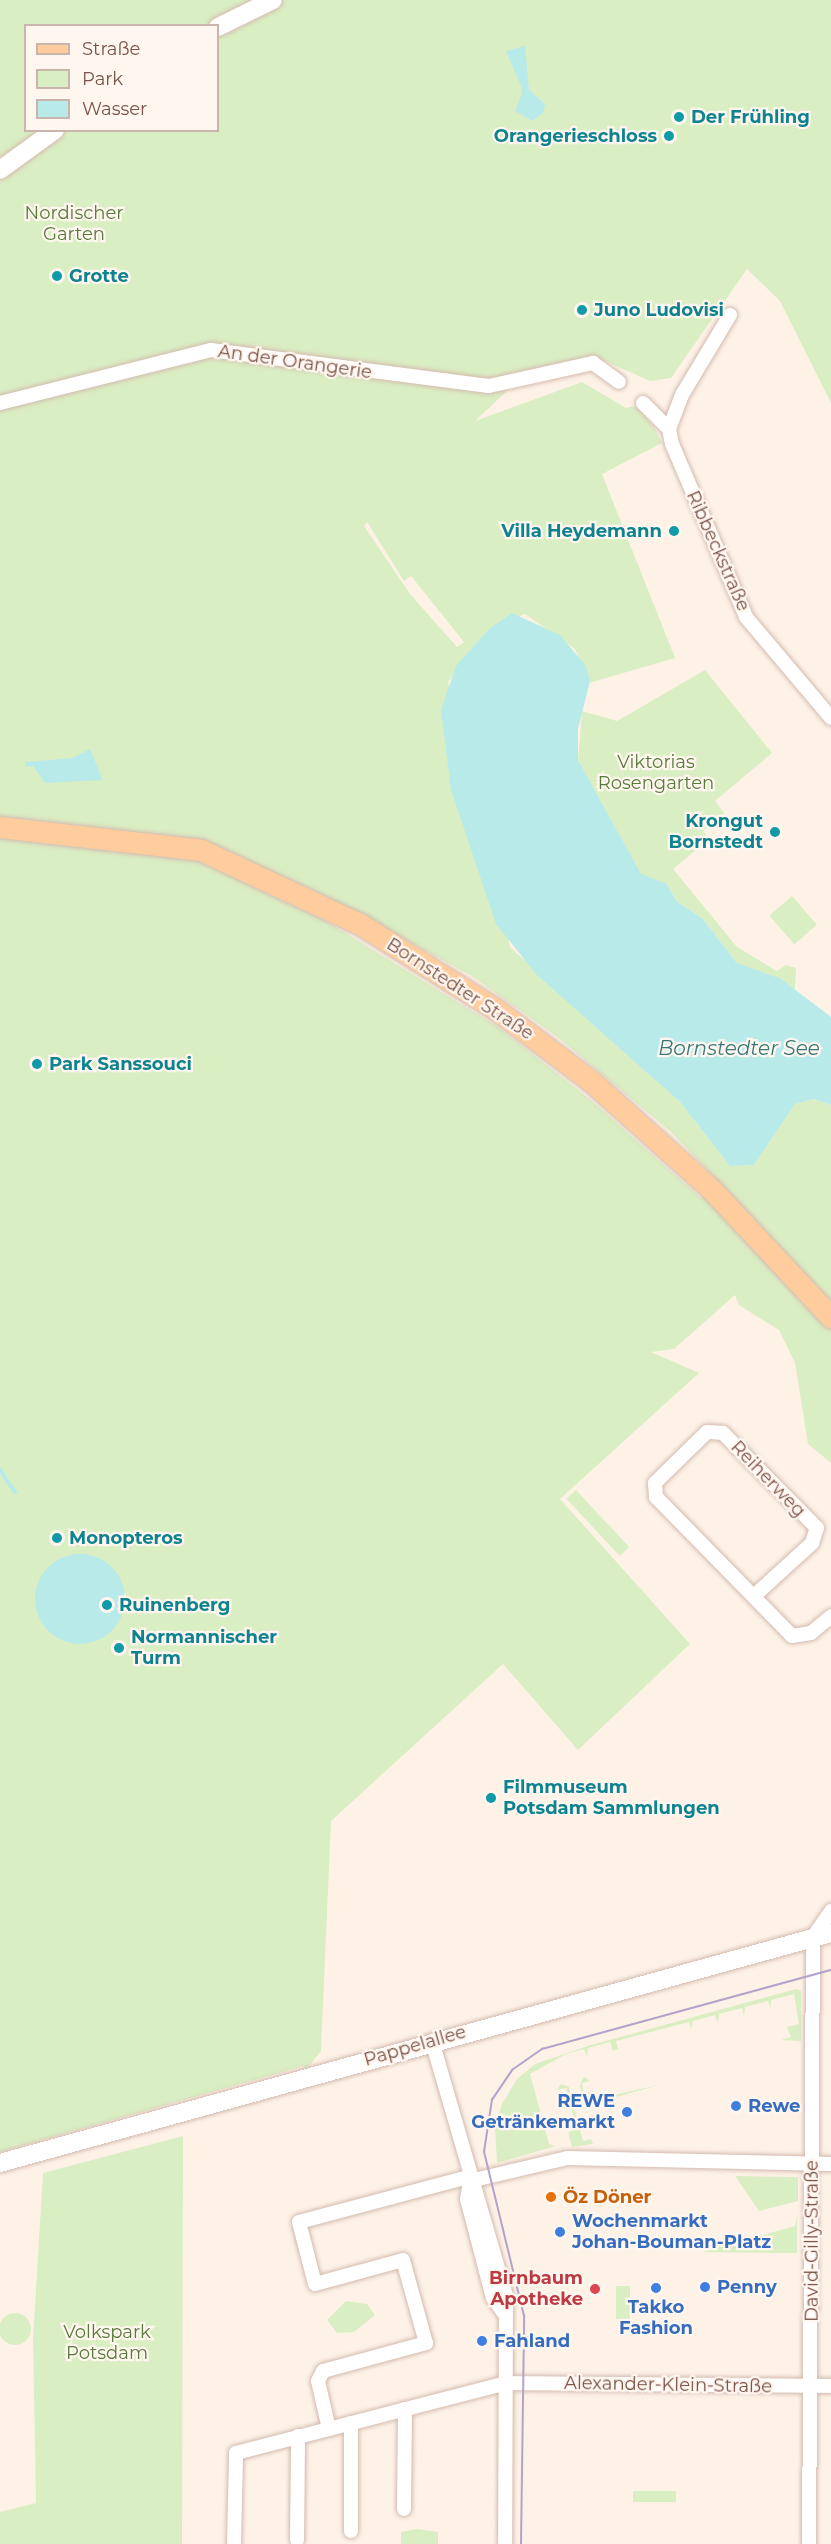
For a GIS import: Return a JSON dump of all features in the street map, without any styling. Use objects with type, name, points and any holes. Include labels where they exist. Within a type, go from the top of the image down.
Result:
[{"type":"main road","name":"Bornstedter Straße","points":[[0,828],[201,850],[285,885],[360,924],[494,1008],[591,1081],[713,1191],[831,1317]]},
{"type":"street","points":[[219,27],[273,0]]},
{"type":"street","points":[[0,170],[52,132]]},
{"type":"street","points":[[669,429],[688,383],[730,315]]},
{"type":"street","name":"An der Orangerie","points":[[0,403],[211,350],[489,386],[593,363],[619,382]]},
{"type":"street","name":"Ribbeckstraße","points":[[643,402],[669,429],[739,603],[774,655],[831,718]]},
{"type":"street","name":"Reiherweg","points":[[754,1596],[812,1543],[817,1528],[723,1433],[707,1431],[655,1483],[656,1497],[792,1636],[811,1633],[831,1616]]},
{"type":"street","points":[[813,1937],[831,1911]]},
{"type":"street","name":"Pappelallee","points":[[0,2163],[432,2041],[831,1932]]},
{"type":"street","name":"David-Gilly-Straße","points":[[809,2544],[813,1937]]},
{"type":"street","points":[[432,2041],[469,2179],[480,2196],[506,2295],[504,2313],[505,2544]]},
{"type":"street","points":[[329,2428],[318,2381],[323,2371],[426,2343],[403,2260],[315,2284],[299,2222],[469,2179],[567,2158],[831,2164]]},
{"type":"street","name":"Alexander-Klein-Straße","points":[[234,2544],[236,2452],[506,2383],[831,2386]]},
{"type":"street","points":[[404,2509],[405,2409]]},
{"type":"street","points":[[351,2423],[351,2531]]},
{"type":"street","points":[[297,2540],[298,2436]]},
{"type":"green space","name":"Park Sanssouci","points":[[0,0],[831,0],[831,403],[780,301],[747,269],[671,378],[650,381],[598,358],[505,376],[507,391],[475,421],[582,382],[626,408],[635,406],[654,427],[662,443],[602,474],[675,658],[589,683],[575,649],[525,614],[489,629],[448,682],[510,947],[680,1102],[730,1166],[754,1165],[795,1104],[814,1099],[831,1105],[831,1463],[808,1444],[795,1363],[779,1330],[739,1305],[735,1295],[674,1349],[651,1352],[699,1373],[560,1499],[690,1644],[578,1750],[503,1664],[331,1821],[321,2051],[305,2071],[304,2066],[0,2152]],"holes":[[[367,522],[404,581],[411,576],[464,642],[457,647],[410,594],[364,526]],[[201,842],[311,889],[472,976],[560,1039],[671,1132],[717,1180],[701,1198],[592,1101],[498,1027],[326,921],[194,859]]]},
{"type":"green space","name":"Viktorias Rosengarten","points":[[705,670],[772,753],[715,801],[724,813],[703,831],[709,839],[673,869],[737,947],[777,971],[786,965],[796,968],[795,990],[737,963],[702,918],[677,902],[667,884],[641,875],[578,760],[582,711],[617,721]]},
{"type":"green space","points":[[792,896],[817,925],[794,944],[769,916]]},
{"type":"green space","points":[[576,1490],[629,1547],[620,1556],[566,1499]]},
{"type":"green space","points":[[796,1989],[801,1991],[801,2041],[781,2040],[791,2037],[787,2027],[799,2024],[794,1994],[771,2000],[771,2009],[768,2001],[745,2007],[744,2016],[742,2008],[719,2014],[718,2023],[715,2015],[693,2021],[691,2029],[689,2022],[616,2041],[618,2049],[613,2051],[610,2042],[588,2048],[587,2057],[584,2049],[566,2054],[530,2074],[549,2144],[556,2146],[497,2163],[495,2129],[502,2104],[517,2079],[535,2064],[591,2045]]},
{"type":"green space","points":[[584,2077],[590,2081],[582,2083],[584,2093],[593,2091],[595,2099],[659,2085],[584,2106],[580,2086]]},
{"type":"green space","points":[[561,2084],[569,2087],[583,2141],[591,2139],[593,2144],[572,2147],[568,2132],[577,2129],[566,2088],[557,2090]]},
{"type":"green space","name":"Volkspark Potsdam","points":[[183,2136],[182,2544],[0,2544],[0,2512],[36,2503],[33,2339],[43,2173]]},
{"type":"green space","points":[[735,2176],[798,2177],[798,2201],[759,2211]]},
{"type":"green space","points":[[797,2216],[797,2253],[702,2252],[795,2226]]},
{"type":"green space","points":[[616,2286],[630,2286],[630,2319],[616,2319]]},
{"type":"green space","points":[[346,2301],[367,2304],[375,2315],[354,2332],[337,2333],[327,2320]]},
{"type":"green space","points":[[15,2313],[26,2318],[31,2329],[26,2340],[15,2345],[4,2340],[-1,2329],[4,2318]]},
{"type":"green space","points":[[633,2491],[676,2491],[676,2502],[633,2502]]},
{"type":"green space","points":[[417,2529],[438,2532],[438,2544],[401,2544],[401,2532]]},
{"type":"water","points":[[525,46],[529,90],[545,104],[543,113],[532,121],[515,111],[523,91],[506,51]]},
{"type":"water","name":"Bornstedter See","points":[[512,613],[560,635],[586,666],[590,681],[578,729],[578,760],[641,874],[667,884],[677,902],[702,918],[737,963],[781,979],[831,1017],[831,1105],[814,1099],[795,1104],[754,1165],[730,1166],[680,1102],[536,974],[496,924],[451,790],[441,710],[456,666],[489,629]]},
{"type":"water","points":[[90,749],[103,780],[45,783],[33,766],[25,767],[25,762],[73,758]]},
{"type":"water","points":[[80,1554],[97,1557],[112,1567],[122,1582],[125,1599],[122,1616],[112,1631],[97,1641],[80,1644],[63,1641],[48,1631],[38,1616],[35,1599],[38,1582],[48,1567],[63,1557]]},
{"type":"waterway","points":[[0,1470],[15,1492]]},
{"type":"tram line","points":[[521,2544],[524,2316],[484,2152],[492,2100],[512,2070],[542,2049],[831,1970]]},
{"type":"place","name":"Der Frühling","points":[[679,117]]},
{"type":"place","name":"Orangerieschloss","points":[[669,136]]},
{"type":"place","name":"Grotte","points":[[57,276]]},
{"type":"place","name":"Juno Ludovisi","points":[[582,310]]},
{"type":"place","name":"Villa Heydemann","points":[[674,531]]},
{"type":"place","name":"Krongut Bornstedt","points":[[775,832]]},
{"type":"place","name":"Park Sanssouci","points":[[37,1064]]},
{"type":"place","name":"Monopteros","points":[[57,1538]]},
{"type":"place","name":"Ruinenberg","points":[[107,1605]]},
{"type":"place","name":"Normannischer Turm","points":[[119,1648]]},
{"type":"place","name":"Filmmuseum Potsdam Sammlungen","points":[[491,1798]]},
{"type":"place","name":"Rewe","points":[[736,2106]]},
{"type":"place","name":"REWE Getränkemarkt","points":[[627,2112]]},
{"type":"place","name":"Öz Döner","points":[[551,2197]]},
{"type":"place","name":"Wochenmarkt Johan-Bouman-Platz","points":[[560,2232]]},
{"type":"place","name":"Penny","points":[[705,2287]]},
{"type":"place","name":"Takko Fashion","points":[[656,2288]]},
{"type":"place","name":"Birnbaum Apotheke","points":[[595,2289]]},
{"type":"place","name":"Fahland","points":[[482,2341]]},
{"type":"park label","name":"Nordischer Garten","points":[[74,224]]}]
